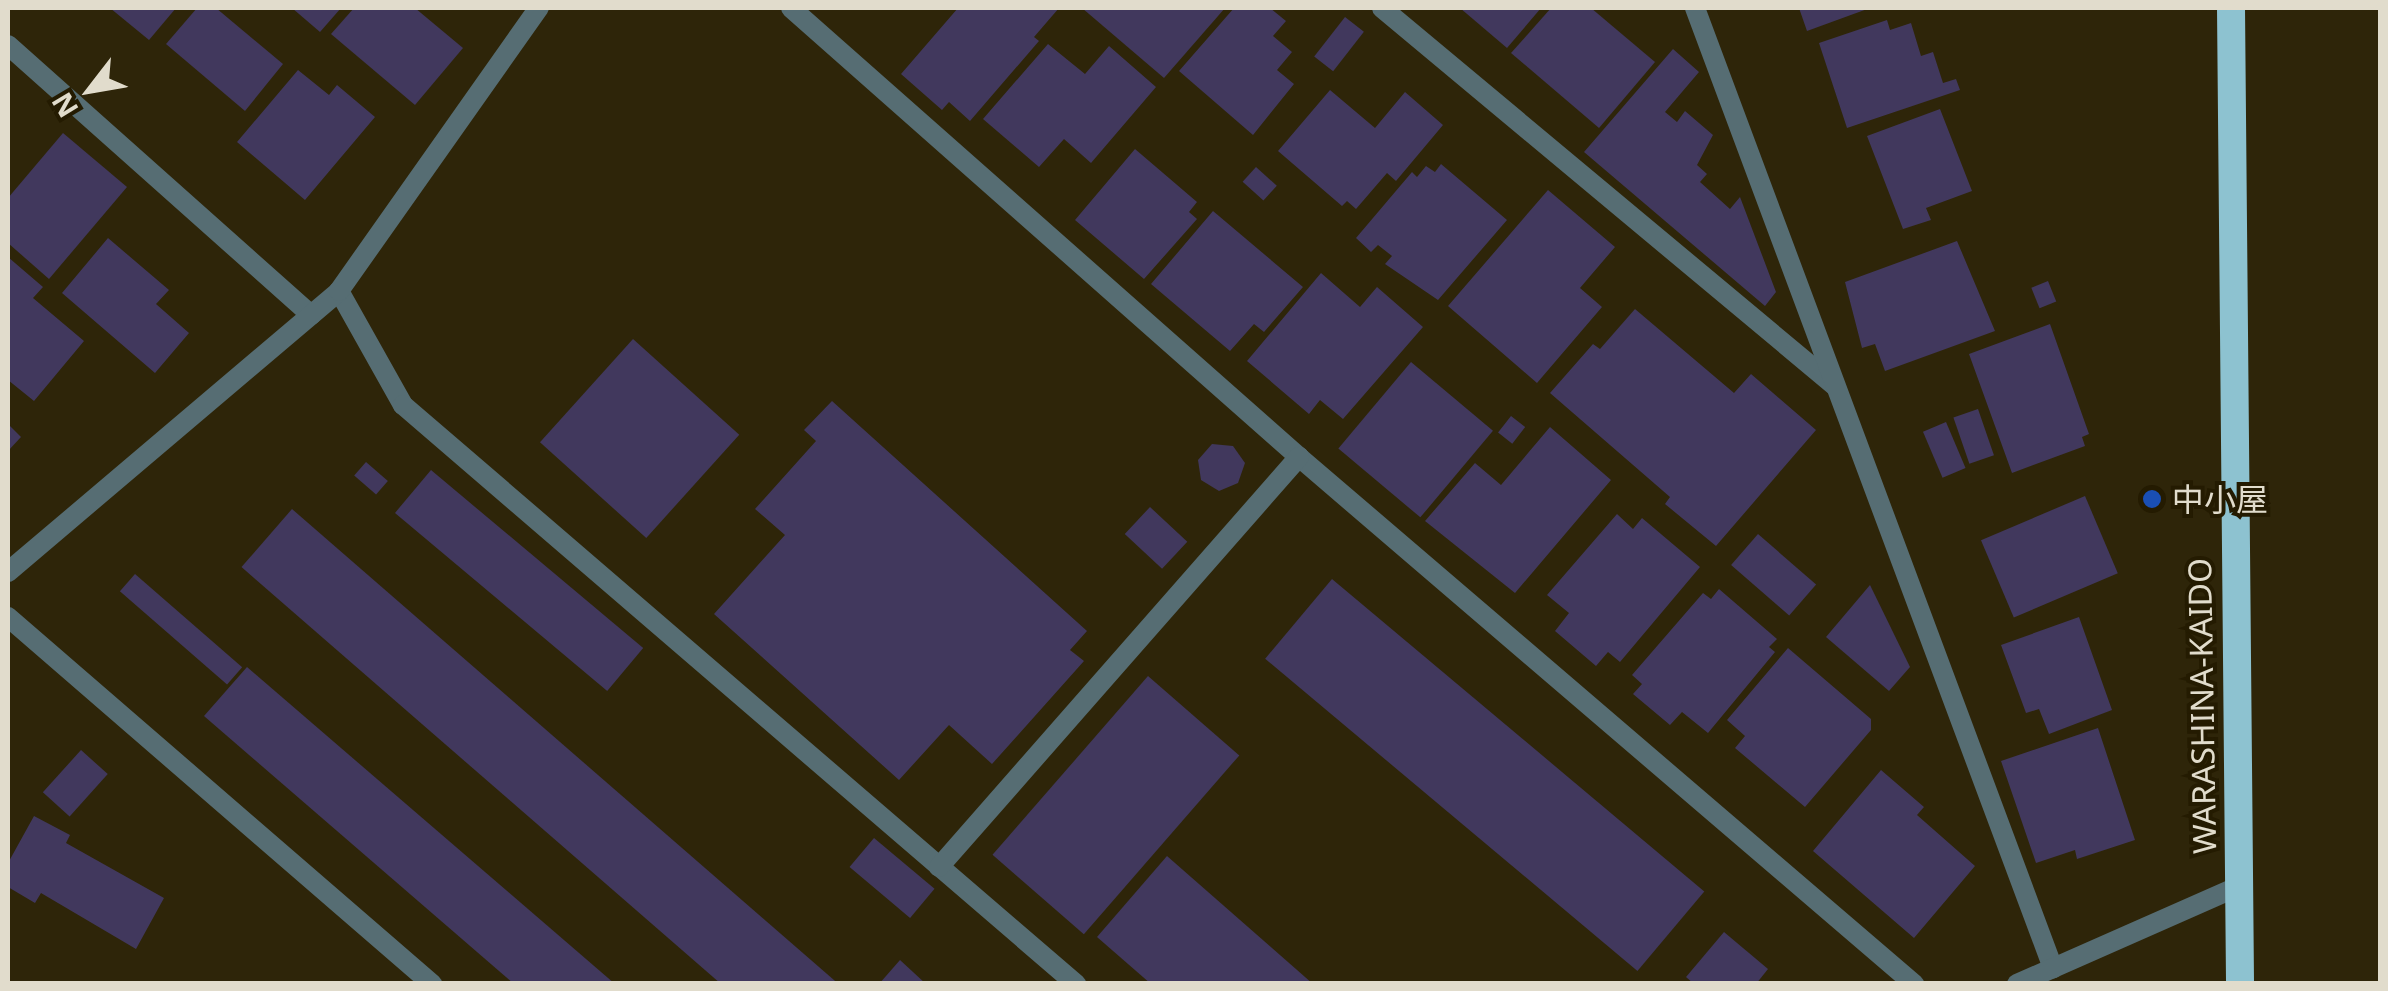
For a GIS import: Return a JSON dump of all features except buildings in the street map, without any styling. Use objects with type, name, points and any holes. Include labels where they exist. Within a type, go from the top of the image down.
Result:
[{"type":"highway","name":"WARASHINA-KAIDO","points":[[2231,8],[2240,984]]},
{"type":"street","points":[[8,572],[339,291],[539,8]]},
{"type":"street","points":[[791,8],[1299,457],[1914,984]]},
{"type":"street","points":[[1382,8],[1836,387]]},
{"type":"street","points":[[1695,8],[2052,968]]},
{"type":"street","points":[[8,45],[311,315]]},
{"type":"street","points":[[339,291],[403,405],[1076,984]]},
{"type":"street","points":[[939,866],[1299,457]]},
{"type":"street","points":[[8,617],[432,984]]},
{"type":"street","points":[[2016,984],[2239,886]]},
{"type":"place","name":"中小屋","points":[[2152,499]]}]
